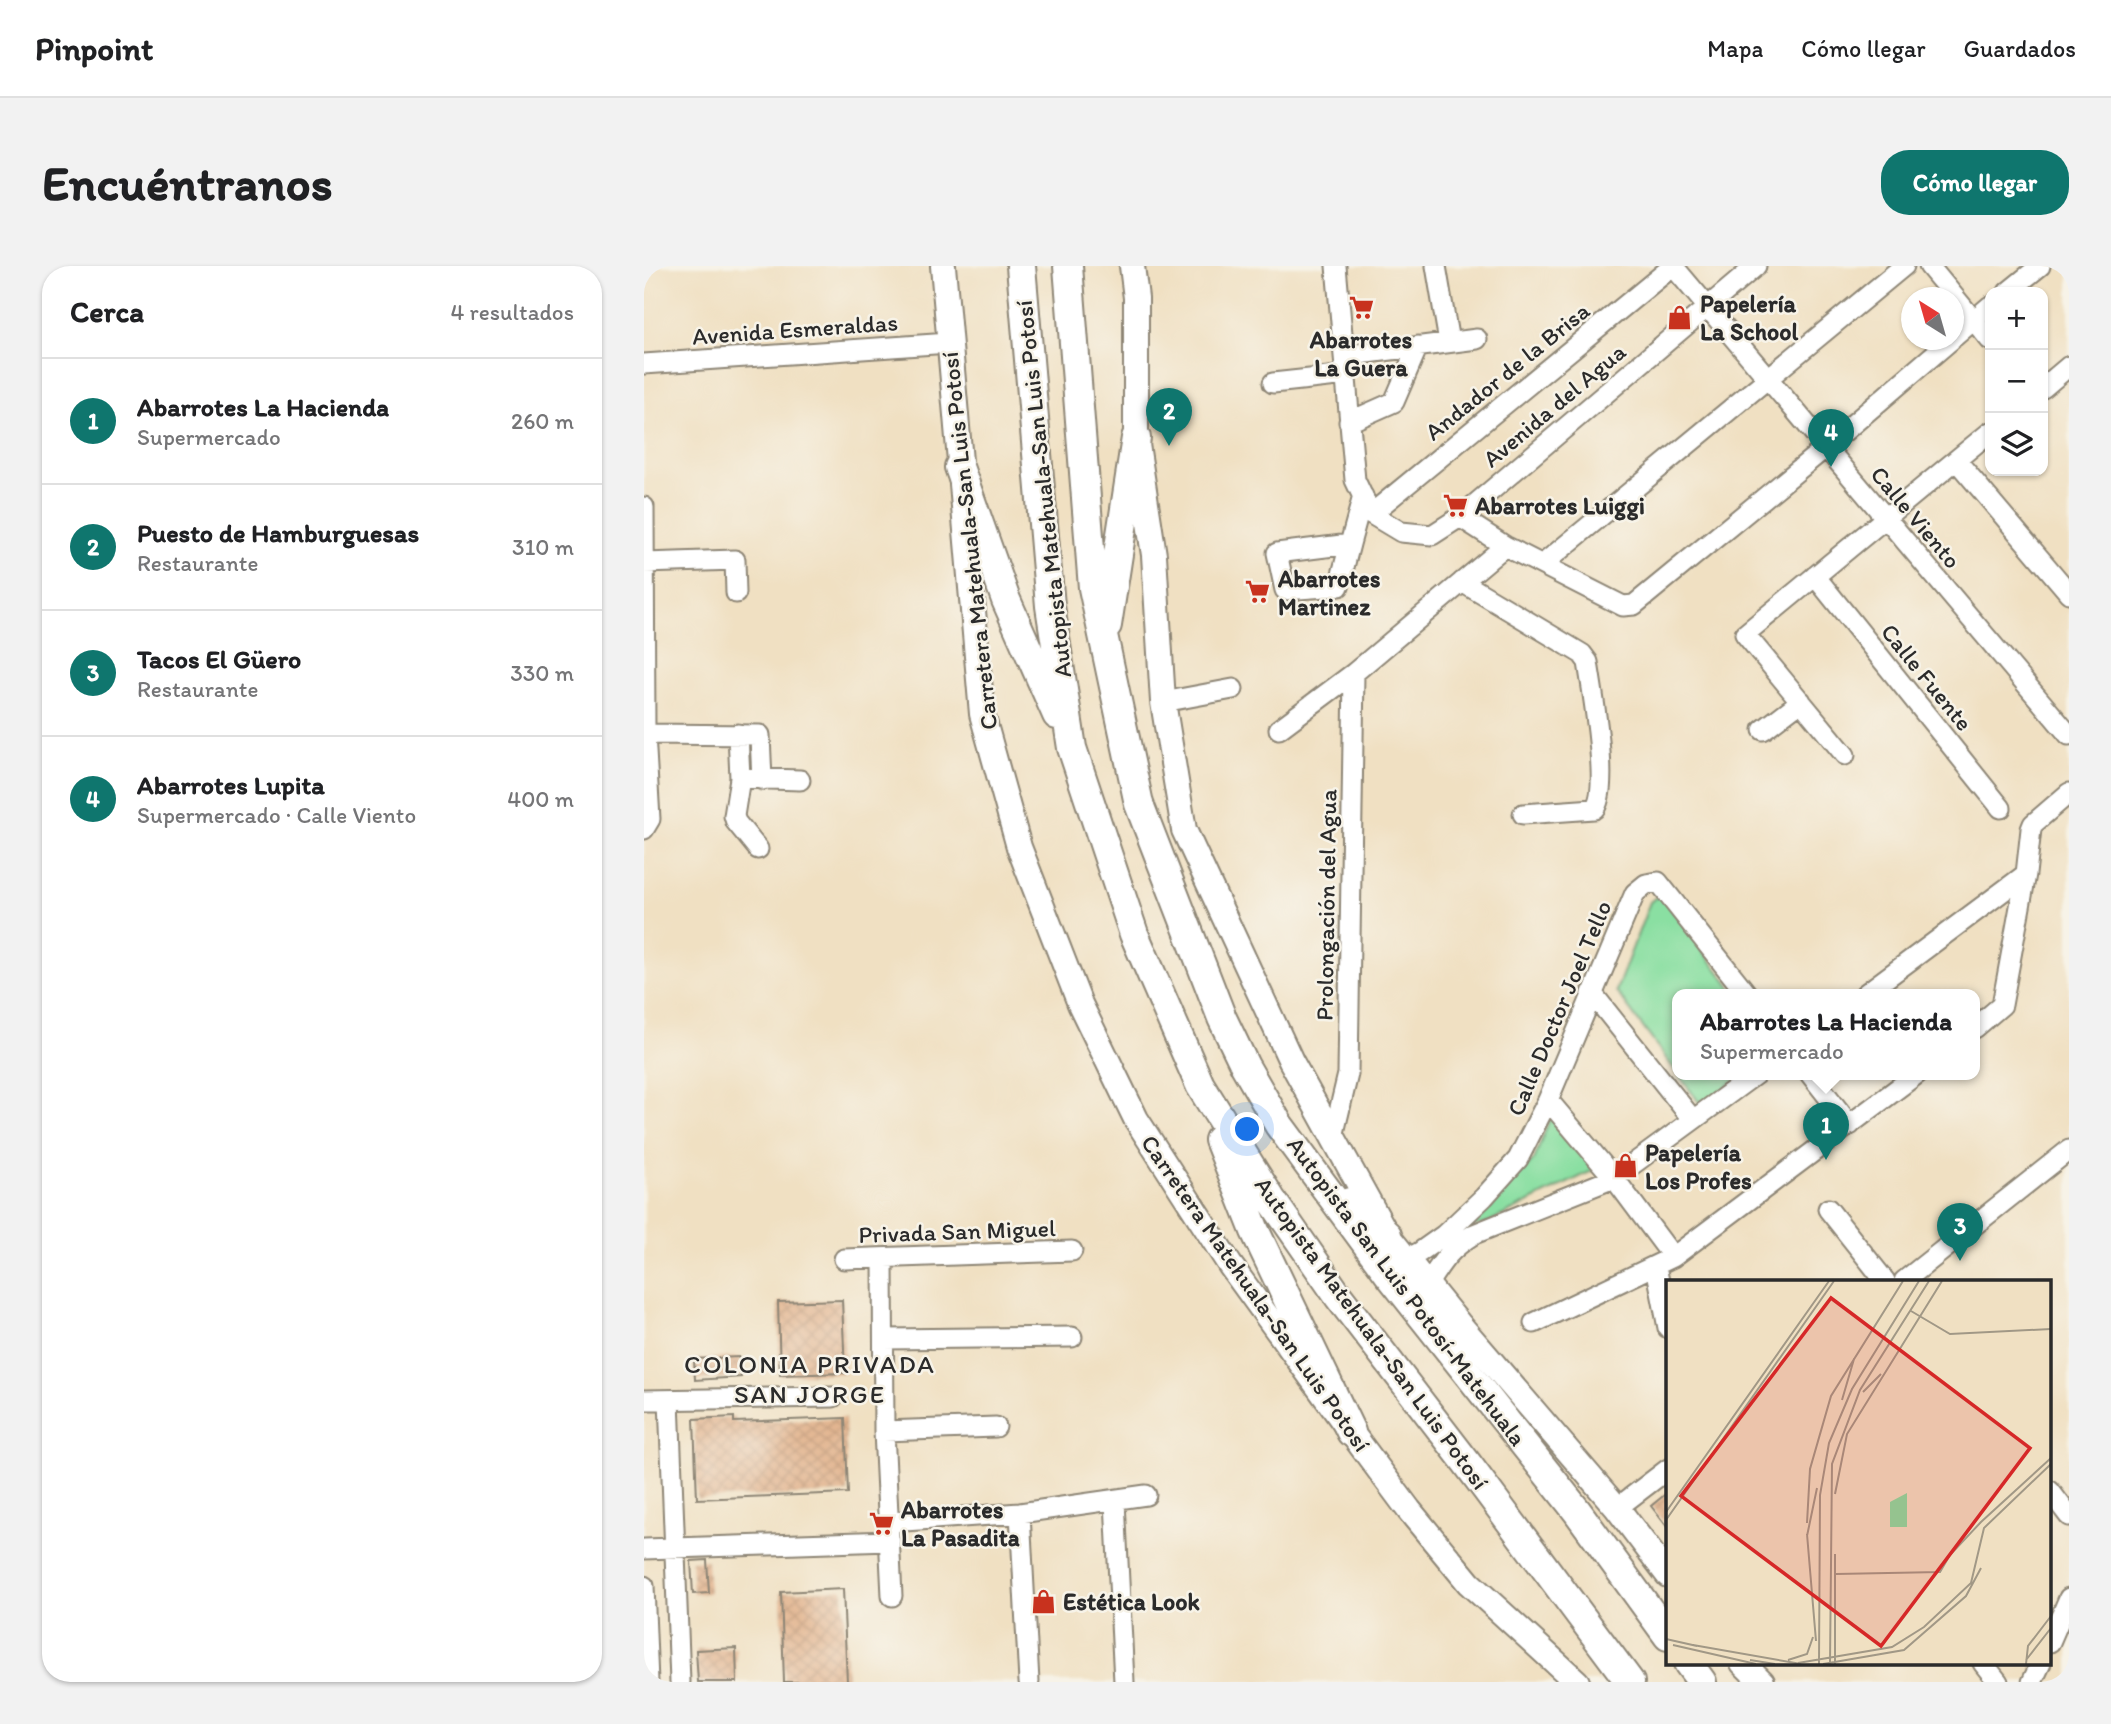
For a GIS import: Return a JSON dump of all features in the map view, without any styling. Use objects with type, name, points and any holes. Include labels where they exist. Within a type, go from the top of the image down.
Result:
[{"type":"highway","name":"Autopista Matehuala-San Luis Potosí","points":[[1021,266],[1050,606],[1072,748],[1134,934],[1200,1085],[1271,1199],[1339,1297],[1630,1682]]},
{"type":"highway","name":"Autopista San Luis Potosí-Matehuala","points":[[1068,266],[1093,587],[1139,804],[1222,1018],[1245,1066],[1279,1125],[1388,1273],[1577,1511],[1666,1633]]},
{"type":"highway","points":[[1105,642],[1136,438]]},
{"type":"highway","points":[[959,467],[1006,600],[1072,748]]},
{"type":"highway","points":[[1200,1085],[1255,1231],[1351,1432]]},
{"type":"highway","points":[[1311,1168],[1387,1235]]},
{"type":"highway","points":[[1689,1664],[1702,1682]]},
{"type":"main road","name":"Carretera Matehuala-San Luis Potosí","points":[[943,266],[982,714],[1019,847],[1080,1004],[1136,1119],[1230,1265],[1351,1432],[1409,1510],[1469,1583],[1577,1682]]},
{"type":"main road","points":[[1132,266],[1136,298],[1136,438],[1154,555],[1163,702],[1184,830],[1291,1061],[1387,1235],[1617,1508],[1666,1572]]},
{"type":"main road","points":[[1735,1664],[1747,1682]]},
{"type":"main road","points":[[1744,1664],[1762,1682]]},
{"type":"street","points":[[1336,266],[1356,480],[1367,505],[1350,544],[1339,586],[1285,590],[1277,553],[1350,544]]},
{"type":"street","points":[[1436,266],[1449,342]]},
{"type":"street","name":"Calle Viento","points":[[1673,266],[2069,734]]},
{"type":"street","name":"Andador de la Brisa","points":[[1367,505],[1673,266]]},
{"type":"street","name":"Avenida del Agua","points":[[1367,505],[1401,532],[1432,535],[1460,517],[1756,266]]},
{"type":"street","points":[[1543,564],[1904,266]]},
{"type":"street","points":[[1929,266],[1985,334]]},
{"type":"street","points":[[2014,287],[2040,266]]},
{"type":"street","points":[[1964,328],[1985,310]]},
{"type":"street","points":[[1273,383],[1418,346],[1477,339]]},
{"type":"street","name":"Avenida Esmeraldas","points":[[644,364],[949,343]]},
{"type":"street","points":[[1349,422],[1394,402],[1418,346]]},
{"type":"street","points":[[1460,517],[1505,546],[1623,606],[1634,605],[1938,350]]},
{"type":"street","points":[[2048,384],[2069,366]]},
{"type":"street","points":[[1845,755],[1745,634],[1985,436]]},
{"type":"street","points":[[1956,460],[2069,593]]},
{"type":"street","points":[[644,507],[645,734],[650,819],[644,829]]},
{"type":"street","points":[[1279,729],[1354,673],[1505,546]]},
{"type":"street","points":[[645,563],[735,560],[736,593]]},
{"type":"street","name":"Calle Fuente","points":[[1815,576],[2001,808]]},
{"type":"street","points":[[1462,582],[1582,654],[1588,662],[1600,738],[1600,801],[1594,809],[1523,814]]},
{"type":"street","name":"Prolongación del Agua","points":[[1333,1137],[1348,1074],[1354,673]]},
{"type":"street","points":[[1163,702],[1233,689]]},
{"type":"street","points":[[1763,730],[1801,701]]},
{"type":"street","points":[[645,734],[760,735],[762,780]]},
{"type":"street","points":[[738,734],[740,778],[734,816],[758,849]]},
{"type":"street","points":[[740,778],[800,780]]},
{"type":"street","points":[[1980,1024],[2002,1005],[2034,824],[2069,793]]},
{"type":"street","points":[[1872,989],[2026,874]]},
{"type":"street","name":"Calle Doctor Joel Tello","points":[[1406,1259],[1432,1244],[1484,1197],[1518,1159],[1548,1100],[1635,893],[1646,884],[1658,881],[1743,989]]},
{"type":"street","points":[[1592,992],[1693,1120]]},
{"type":"street","points":[[1427,1285],[1446,1255],[1474,1234],[1614,1178],[1748,1080]]},
{"type":"street","points":[[1815,1080],[1850,1125]]},
{"type":"street","points":[[1534,1323],[1665,1261],[1909,1080]]},
{"type":"street","points":[[1548,1100],[1614,1178],[1665,1261],[1666,1283]]},
{"type":"street","points":[[1905,1280],[2069,1150]]},
{"type":"street","points":[[1828,1209],[1884,1280]]},
{"type":"street","name":"Privada San Miguel","points":[[844,1259],[1072,1251]]},
{"type":"street","points":[[883,1258],[884,1431],[892,1595]]},
{"type":"street","points":[[884,1339],[1072,1337]]},
{"type":"street","points":[[644,1400],[833,1397]]},
{"type":"street","points":[[669,1400],[680,1682]]},
{"type":"street","points":[[884,1431],[996,1427]]},
{"type":"street","points":[[1617,1508],[1666,1470]]},
{"type":"street","points":[[2052,1494],[2069,1516]]},
{"type":"street","points":[[644,1549],[890,1531],[1146,1495]]},
{"type":"street","points":[[1115,1501],[1124,1682]]},
{"type":"street","points":[[1020,1513],[1028,1682]]},
{"type":"street","points":[[644,1586],[648,1682]]},
{"type":"street","points":[[2052,1637],[2069,1598]]},
{"type":"street","points":[[646,1616],[677,1615]]},
{"type":"street","points":[[1984,1664],[1998,1682]]},
{"type":"street","points":[[2032,1682],[2041,1664]]},
{"type":"green space","points":[[1660,894],[1732,989],[1672,989],[1672,1066],[1616,991],[1650,902]]},
{"type":"green space","points":[[1682,1080],[1735,1080],[1702,1106]]},
{"type":"green space","points":[[1552,1113],[1596,1169],[1485,1224],[1466,1227],[1534,1160]]},
{"type":"building","points":[[842,1300],[845,1373],[780,1375],[778,1302]]},
{"type":"building","points":[[739,1357],[741,1377],[695,1380],[694,1359]]},
{"type":"building","points":[[734,1417],[734,1422],[845,1418],[848,1493],[697,1499],[694,1419]]},
{"type":"building","points":[[1666,1494],[1666,1525],[1651,1506]]},
{"type":"building","points":[[707,1560],[709,1593],[693,1594],[691,1561]]},
{"type":"building","points":[[843,1589],[847,1682],[784,1682],[781,1592]]},
{"type":"building","points":[[736,1648],[737,1682],[698,1682],[696,1650]]},
{"type":"place","name":"Abarrotes La Guera","points":[[1361,308]]},
{"type":"place","name":"Papelería La School","points":[[1680,317]]},
{"type":"place","name":"Puesto de Hamburguesas","points":[[1169,446]]},
{"type":"place","name":"Abarrotes Lupita","points":[[1831,467]]},
{"type":"place","name":"Abarrotes Luiggi","points":[[1455,505]]},
{"type":"place","name":"Abarrotes Martinez","points":[[1258,592]]},
{"type":"place","name":"Abarrotes La Hacienda","points":[[1826,1160]]},
{"type":"place","name":"Papelería Los Profes","points":[[1625,1166]]},
{"type":"place","name":"Tacos El Güero","points":[[1960,1261]]},
{"type":"place","name":"Abarrotes La Pasadita","points":[[881,1523]]},
{"type":"place","name":"Estética Look","points":[[1043,1601]]},
{"type":"district","name":"COLONIA PRIVADA SAN JORGE","points":[[810,1379]]}]
